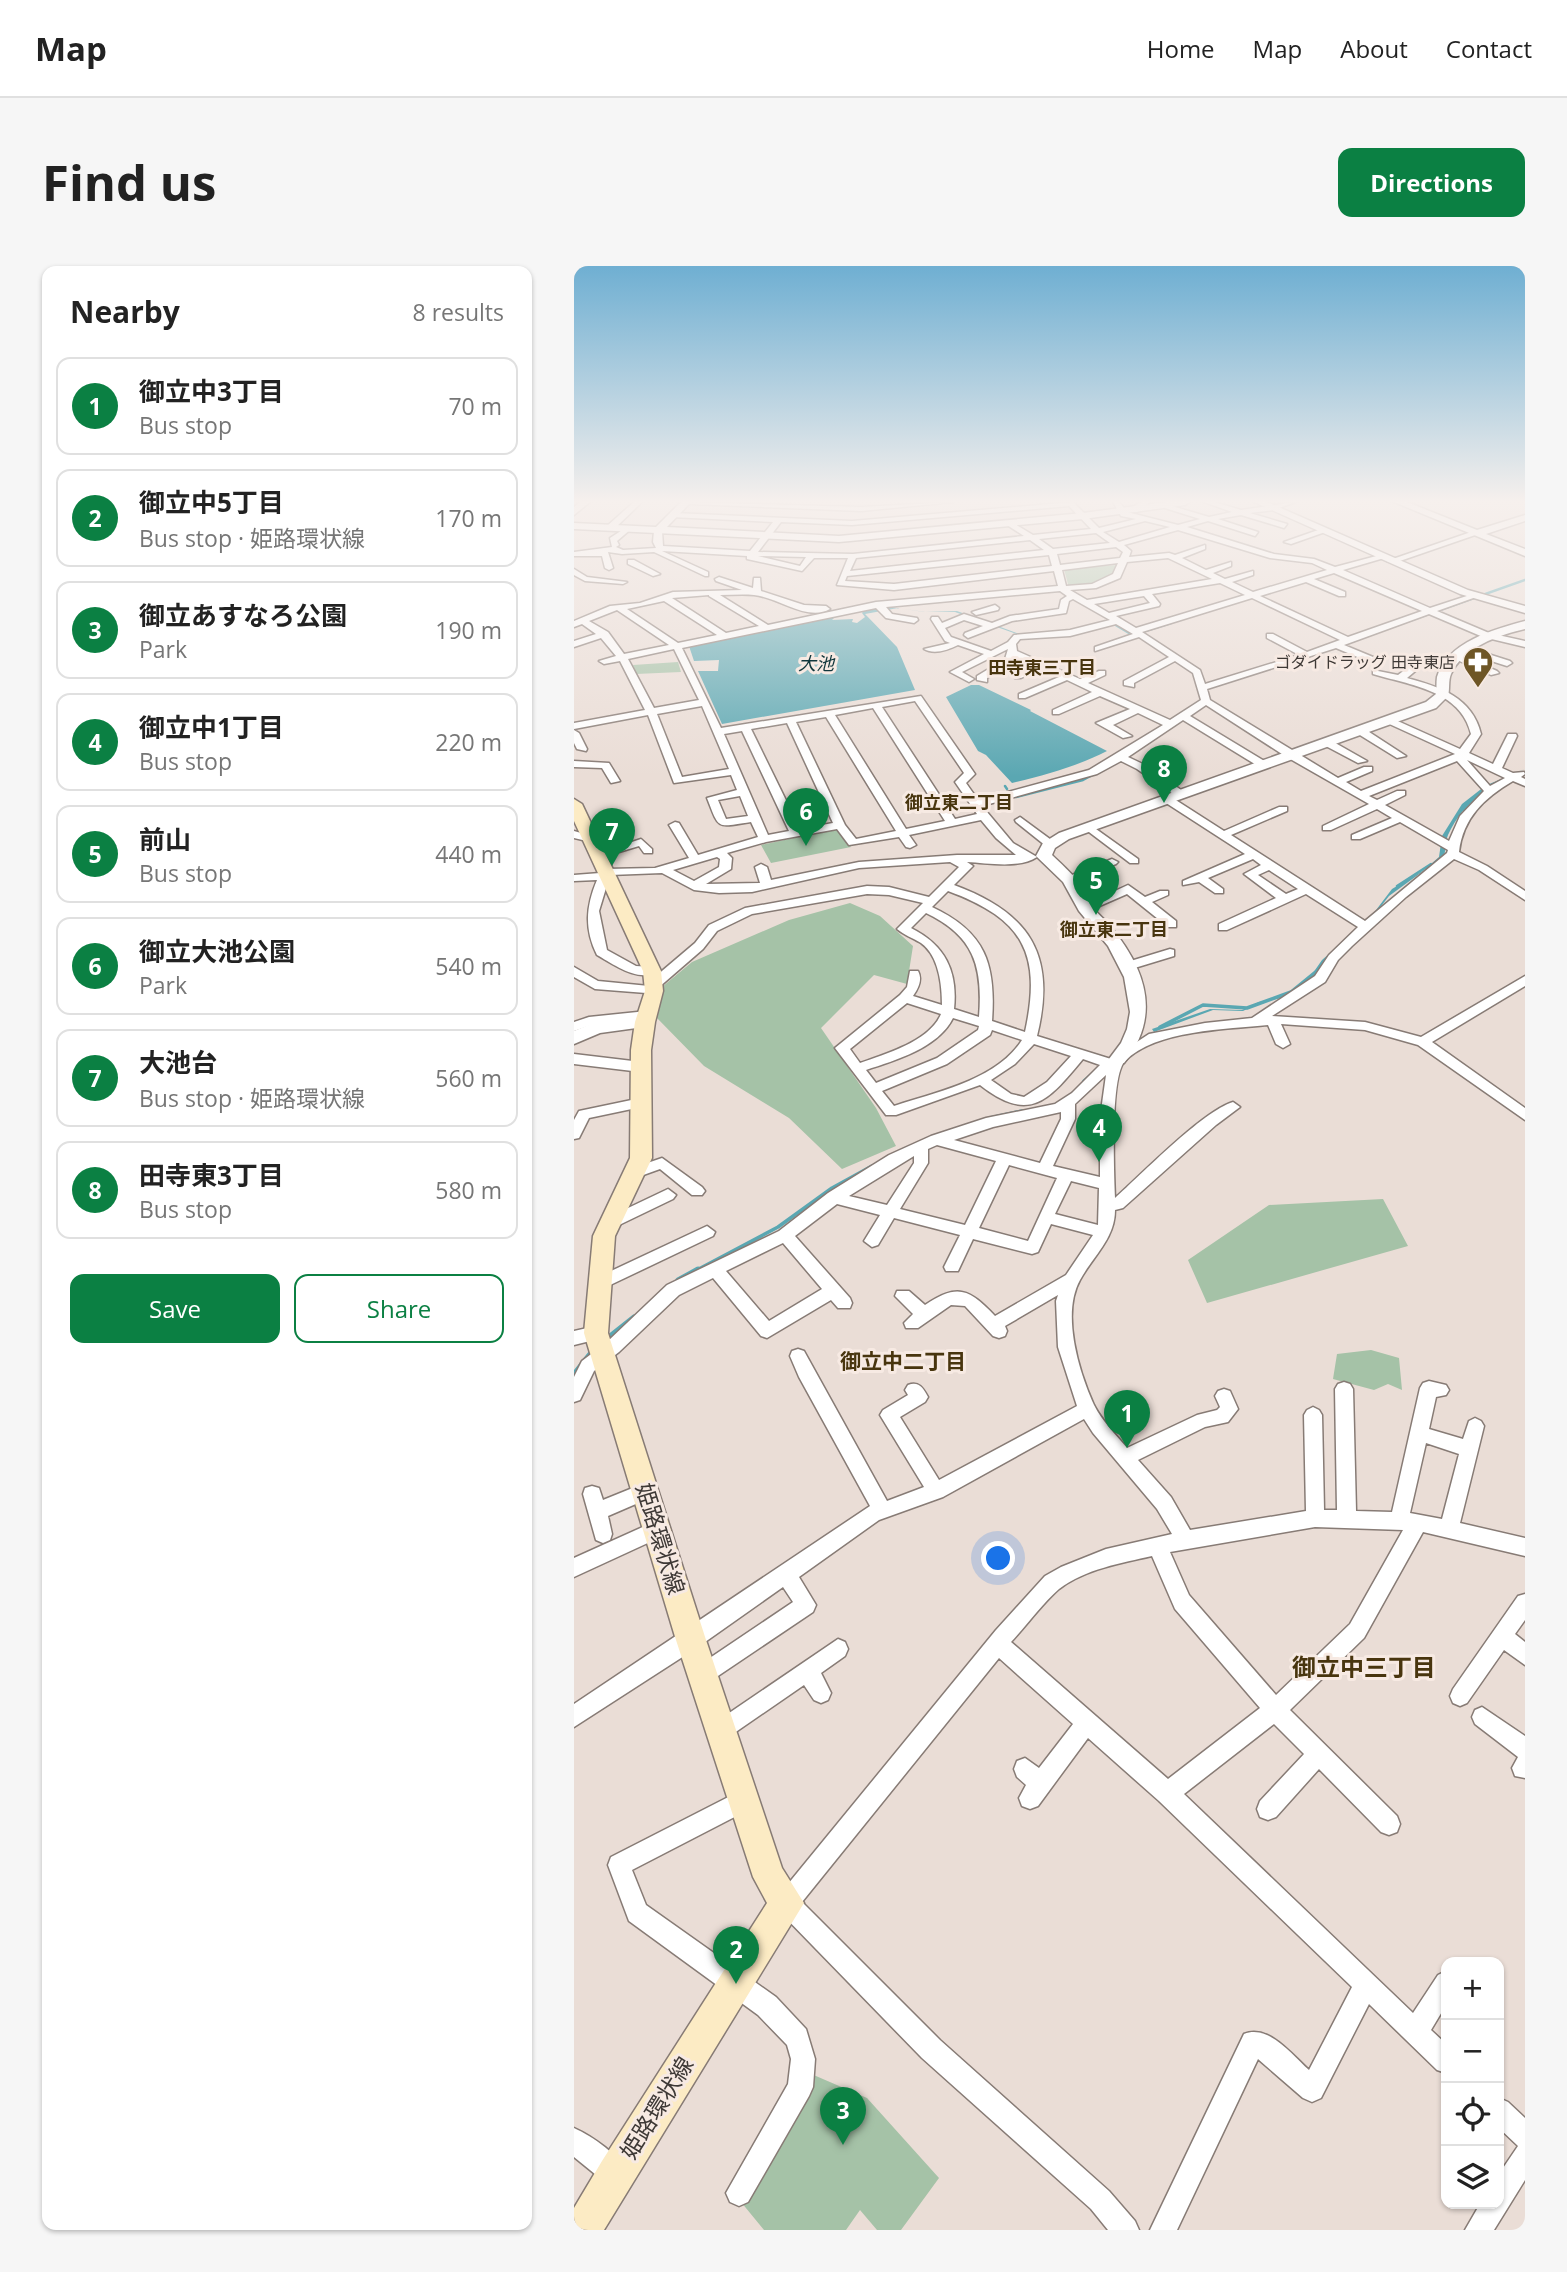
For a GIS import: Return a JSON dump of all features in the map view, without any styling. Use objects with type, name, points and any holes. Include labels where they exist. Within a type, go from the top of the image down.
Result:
[{"type":"main road","points":[[574,804],[653,982]]},
{"type":"main road","name":"姫路環状線","points":[[583,2230],[615,2174],[787,1903],[769,1877],[645,1491],[594,1342],[604,1236],[641,1158],[641,1067],[653,982]]},
{"type":"street","points":[[712,594],[766,627]]},
{"type":"street","points":[[579,619],[664,597],[720,594]]},
{"type":"street","points":[[762,594],[803,608],[843,612]]},
{"type":"street","points":[[860,594],[889,616],[914,620]]},
{"type":"street","points":[[898,594],[904,604]]},
{"type":"street","points":[[949,594],[953,600]]},
{"type":"street","points":[[604,661],[843,612],[1005,594]]},
{"type":"street","points":[[1069,594],[1137,632],[1197,672],[1206,701],[1289,754],[1439,840],[1525,896]]},
{"type":"street","points":[[1084,603],[1142,594]]},
{"type":"street","points":[[1107,616],[1156,604],[1147,594]]},
{"type":"street","points":[[1250,594],[1370,659]]},
{"type":"street","points":[[1098,649],[1137,632],[1268,594]]},
{"type":"street","points":[[1390,594],[1494,636],[1525,644]]},
{"type":"street","points":[[1470,594],[1525,610]]},
{"type":"street","points":[[983,595],[1010,619]]},
{"type":"street","points":[[1202,688],[1306,655],[1473,595]]},
{"type":"street","points":[[968,635],[1010,619],[1063,611],[1065,600],[1073,596]]},
{"type":"street","points":[[664,597],[724,636]]},
{"type":"street","points":[[1025,603],[1037,615]]},
{"type":"street","points":[[619,608],[677,646],[705,702],[764,839]]},
{"type":"street","points":[[976,612],[995,608]]},
{"type":"street","points":[[989,653],[948,639],[938,628],[964,617],[991,624]]},
{"type":"street","points":[[579,619],[605,634],[625,657],[678,781],[734,771]]},
{"type":"street","points":[[984,680],[979,678],[1009,662],[1017,637],[1070,633],[1117,621]]},
{"type":"street","points":[[663,869],[694,886],[719,889],[752,888],[795,873],[825,867],[957,858],[1003,860],[1041,852],[1088,827],[1431,705],[1444,693],[1445,674],[1462,654],[1494,636],[1525,625]]},
{"type":"street","points":[[574,645],[605,634]]},
{"type":"street","points":[[1276,640],[1306,655]]},
{"type":"street","points":[[934,654],[958,642]]},
{"type":"street","points":[[969,679],[955,672],[989,653],[1012,648],[1041,665],[1170,724]]},
{"type":"street","points":[[1462,654],[1507,663]]},
{"type":"street","points":[[1462,654],[1494,674]]},
{"type":"street","points":[[1131,685],[1127,683],[1176,657]]},
{"type":"street","points":[[1018,676],[1041,665]]},
{"type":"street","points":[[1398,680],[1417,665]]},
{"type":"street","points":[[1009,690],[1025,697],[1076,666]]},
{"type":"street","points":[[1361,795],[1461,755],[1474,740],[1475,726],[1468,711],[1444,693],[1376,672]]},
{"type":"street","points":[[1079,682],[1101,673]]},
{"type":"street","points":[[1056,712],[1101,692]]},
{"type":"street","points":[[718,732],[918,698],[970,774],[960,782],[983,816],[1018,852],[1041,852]]},
{"type":"street","points":[[975,804],[1093,772],[1206,701]]},
{"type":"street","points":[[574,726],[705,702]]},
{"type":"street","points":[[876,705],[952,823]]},
{"type":"street","points":[[1127,736],[1101,723],[1138,709]]},
{"type":"street","points":[[830,713],[910,845]]},
{"type":"street","points":[[1183,716],[1262,764]]},
{"type":"street","points":[[790,720],[840,825],[853,843],[983,816]]},
{"type":"street","points":[[1388,720],[1461,755],[1516,774],[1525,782]]},
{"type":"street","points":[[745,727],[796,833]]},
{"type":"street","points":[[1359,730],[1401,756]]},
{"type":"street","points":[[574,733],[582,749]]},
{"type":"street","points":[[1496,769],[1512,736]]},
{"type":"street","points":[[1326,742],[1359,762],[1338,782]]},
{"type":"street","points":[[1461,755],[1462,761],[1487,789]]},
{"type":"street","points":[[1120,757],[1141,766],[1173,796],[1223,835],[1363,925]]},
{"type":"street","points":[[574,764],[605,765],[615,781]]},
{"type":"street","points":[[1256,1020],[1320,979],[1333,958],[1363,925],[1453,851],[1458,826],[1487,789],[1516,774]]},
{"type":"street","points":[[742,792],[712,798],[722,823],[754,818]]},
{"type":"street","points":[[1327,828],[1401,793]]},
{"type":"street","points":[[1223,835],[1283,809]]},
{"type":"street","points":[[1356,837],[1401,818]]},
{"type":"street","points":[[574,1395],[588,1366],[594,1342],[613,1347],[673,1290],[785,1235],[833,1197],[894,1159],[936,1140],[1011,1117],[1059,1108],[1069,1102],[1130,1043],[1138,1013],[1137,994],[1128,966],[1105,929],[1084,908],[1068,879],[1041,852],[1020,820]]},
{"type":"street","points":[[603,868],[663,869],[764,839],[840,825]]},
{"type":"street","points":[[675,826],[695,859]]},
{"type":"street","points":[[1088,827],[1134,861]]},
{"type":"street","points":[[574,834],[591,839]]},
{"type":"street","points":[[574,843],[591,839]]},
{"type":"street","points":[[574,878],[603,868],[641,842],[648,851]]},
{"type":"street","points":[[694,886],[725,869],[726,858],[718,852]]},
{"type":"street","points":[[1219,891],[1193,880],[1253,855]]},
{"type":"street","points":[[859,1068],[886,1059],[933,1034],[945,1021],[948,1012],[945,967],[932,946],[903,929],[967,866],[955,862],[957,858]]},
{"type":"street","points":[[1068,879],[1112,862]]},
{"type":"street","points":[[1270,865],[1250,874],[1285,899]]},
{"type":"street","points":[[761,867],[766,884]]},
{"type":"street","points":[[603,868],[591,907],[591,921],[601,952],[643,972],[653,982]]},
{"type":"street","points":[[914,974],[913,987],[905,998],[842,1048],[891,1112],[982,1080],[1025,1048],[1030,1038],[1039,989],[1039,975],[1031,946],[1019,928],[998,908],[946,886]]},
{"type":"street","points":[[1084,908],[1128,889],[1172,924]]},
{"type":"street","points":[[1223,928],[1307,889]]},
{"type":"street","points":[[574,971],[595,985],[653,982],[699,946],[713,928],[749,911],[867,890],[889,891],[928,904],[956,923],[985,962],[985,1032],[942,1061],[874,1089]]},
{"type":"street","points":[[1143,902],[1164,893]]},
{"type":"street","points":[[1128,966],[1170,953]]},
{"type":"street","points":[[1423,1042],[1525,980]]},
{"type":"street","points":[[905,998],[1111,1062],[1154,1037],[1256,1020],[1365,1026],[1423,1042],[1525,1115]]},
{"type":"street","points":[[574,1014],[589,1021]]},
{"type":"street","points":[[574,1027],[589,1021],[646,1019]]},
{"type":"street","points":[[574,1038],[596,1028],[646,1019]]},
{"type":"street","points":[[1273,1020],[1283,1044]]},
{"type":"street","points":[[982,1080],[1020,1103],[1037,1097],[1053,1085],[1080,1054]]},
{"type":"street","points":[[574,1059],[641,1067]]},
{"type":"street","points":[[1111,1062],[1107,1118],[1108,1206],[1104,1232],[1072,1279],[1064,1301],[1066,1347],[1087,1409],[1124,1458],[1164,1503],[1185,1540]]},
{"type":"street","points":[[1044,1169],[1068,1119],[1069,1102]]},
{"type":"street","points":[[574,1134],[579,1113],[641,1103]]},
{"type":"street","points":[[1108,1206],[1118,1204],[1211,1121],[1233,1107]]},
{"type":"street","points":[[936,1140],[1107,1184]]},
{"type":"street","points":[[873,1241],[921,1163],[921,1147]]},
{"type":"street","points":[[952,1267],[1005,1158]]},
{"type":"street","points":[[635,1173],[662,1163],[696,1191]]},
{"type":"street","points":[[833,1197],[1032,1248],[1066,1175]]},
{"type":"street","points":[[611,1222],[668,1195]]},
{"type":"street","points":[[1048,1218],[1104,1232]]},
{"type":"street","points":[[600,1283],[707,1232]]},
{"type":"street","points":[[714,1268],[767,1331],[839,1296],[785,1235]]},
{"type":"street","points":[[903,1296],[918,1319],[948,1298],[970,1300],[996,1328],[1072,1279]]},
{"type":"street","points":[[798,1356],[866,1477],[882,1511]]},
{"type":"street","points":[[1167,1793],[1275,1710],[1357,1631],[1408,1521],[1418,1433],[1429,1388],[1440,1390]]},
{"type":"street","points":[[1344,1389],[1347,1519]]},
{"type":"street","points":[[914,1390],[919,1397],[889,1415],[936,1491]]},
{"type":"street","points":[[1124,1458],[1203,1420],[1222,1417],[1229,1409],[1224,1396]]},
{"type":"street","points":[[574,1717],[616,1686],[691,1640],[785,1573],[882,1511],[936,1491],[1087,1409]]},
{"type":"street","points":[[1313,1415],[1315,1518]]},
{"type":"street","points":[[1449,1529],[1475,1426]]},
{"type":"street","points":[[1418,1433],[1469,1449]]},
{"type":"street","points":[[597,1513],[645,1491]]},
{"type":"street","points":[[592,1493],[603,1534]]},
{"type":"street","points":[[1126,2230],[1100,2200],[931,2049],[787,1903],[1037,1597],[1068,1573],[1106,1558],[1157,1545],[1259,1530],[1315,1518],[1408,1521],[1525,1547]]},
{"type":"street","points":[[574,1568],[656,1530]]},
{"type":"street","points":[[1157,1545],[1182,1602],[1275,1710],[1390,1824]]},
{"type":"street","points":[[702,1675],[806,1605],[785,1573]]},
{"type":"street","points":[[1460,1696],[1525,1603]]},
{"type":"street","points":[[1502,1636],[1525,1655]]},
{"type":"street","points":[[998,1644],[1167,1793],[1441,2056]]},
{"type":"street","points":[[720,1731],[838,1648]]},
{"type":"street","points":[[807,1670],[821,1693]]},
{"type":"street","points":[[1482,1717],[1524,1760]]},
{"type":"street","points":[[1025,1769],[1035,1791],[1087,1722]]},
{"type":"street","points":[[1268,1809],[1319,1754]]},
{"type":"street","points":[[739,2193],[800,2087],[803,2059],[797,2038],[767,2006],[637,1913],[619,1865],[744,1800]]},
{"type":"street","points":[[1163,2230],[1253,2043],[1260,2044],[1312,2089],[1367,1984]]},
{"type":"street","points":[[1416,2031],[1441,1991]]},
{"type":"street","points":[[1504,2116],[1525,2136]]},
{"type":"street","points":[[574,2141],[615,2174]]},
{"type":"street","points":[[1504,2189],[1525,2156]]},
{"type":"street","points":[[1478,2230],[1492,2209]]},
{"type":"green space","points":[[678,662],[681,672],[636,674],[633,665]]},
{"type":"green space","points":[[836,829],[842,831],[851,847],[771,863],[761,845]]},
{"type":"green space","points":[[850,903],[880,916],[913,946],[907,984],[874,975],[821,1028],[876,1108],[896,1146],[842,1169],[789,1118],[704,1066],[657,1018],[656,992],[692,962],[789,920]]},
{"type":"green space","points":[[1383,1199],[1408,1246],[1207,1303],[1188,1260],[1269,1205]]},
{"type":"green space","points":[[1371,1350],[1399,1358],[1402,1390],[1388,1384],[1374,1390],[1333,1379],[1337,1354]]},
{"type":"green space","points":[[809,2073],[867,2098],[939,2178],[901,2230],[877,2230],[860,2210],[846,2230],[764,2230],[741,2202]]},
{"type":"water","name":"大池","points":[[898,608],[865,614],[897,647],[915,690],[722,724],[698,671],[718,671],[719,660],[694,661],[689,646],[836,616],[832,620],[853,619],[852,622],[857,623],[865,617],[862,613],[864,610]]},
{"type":"water","points":[[957,611],[1022,635],[1085,629],[1022,636],[955,612],[925,612]]},
{"type":"water","points":[[971,685],[979,685],[1031,710],[1107,751],[1086,761],[1012,783],[986,755],[978,751],[946,697]]},
{"type":"water","points":[[1462,757],[1487,785],[1525,769],[1480,794],[1455,822],[1446,840],[1444,856],[1389,896],[1372,918],[1325,962],[1318,975],[1306,986],[1286,997],[1261,1002],[1243,1011],[1213,1010],[1154,1032],[1152,1029],[1210,1009],[1242,1010],[1259,1002],[1286,996],[1304,986],[1322,960],[1370,918],[1392,889],[1424,870],[1439,857],[1442,836],[1462,804],[1485,786]]},
{"type":"waterway","points":[[1378,632],[1486,594]]},
{"type":"waterway","points":[[1142,632],[1171,623]]},
{"type":"waterway","points":[[1114,624],[1129,633]]},
{"type":"waterway","points":[[1259,672],[1307,657]]},
{"type":"waterway","points":[[1016,797],[1083,780],[1096,773]]},
{"type":"waterway","points":[[1463,810],[1476,796]]},
{"type":"waterway","points":[[1397,886],[1431,864]]},
{"type":"waterway","points":[[1160,1027],[1203,1005],[1247,1008],[1291,992],[1318,970]]},
{"type":"waterway","points":[[1084,1081],[1114,1055]]},
{"type":"waterway","points":[[990,1118],[1022,1111]]},
{"type":"waterway","points":[[695,1271],[778,1227],[832,1188],[872,1166]]},
{"type":"waterway","points":[[678,1280],[698,1269]]},
{"type":"waterway","points":[[605,1340],[634,1317]]},
{"type":"waterway","points":[[574,1374],[593,1350]]},
{"type":"place","name":"ゴダイドラッグ 田寺東店","points":[[1478,689]]},
{"type":"place","name":"田寺東3丁目","points":[[1164,803]]},
{"type":"place","name":"御立大池公園","points":[[806,846]]},
{"type":"place","name":"大池台","points":[[612,866]]},
{"type":"place","name":"前山","points":[[1096,915]]},
{"type":"place","name":"御立中1丁目","points":[[1099,1162]]},
{"type":"place","name":"御立中3丁目","points":[[1127,1448]]},
{"type":"place","name":"御立中5丁目","points":[[736,1984]]},
{"type":"place","name":"御立あすなろ公園","points":[[843,2145]]},
{"type":"district","name":"田寺東三丁目","points":[[1042,668]]},
{"type":"district","name":"御立東二丁目","points":[[959,803]]},
{"type":"district","name":"御立東二丁目","points":[[1114,930]]},
{"type":"district","name":"御立中二丁目","points":[[903,1362]]},
{"type":"district","name":"御立中三丁目","points":[[1364,1668]]}]
